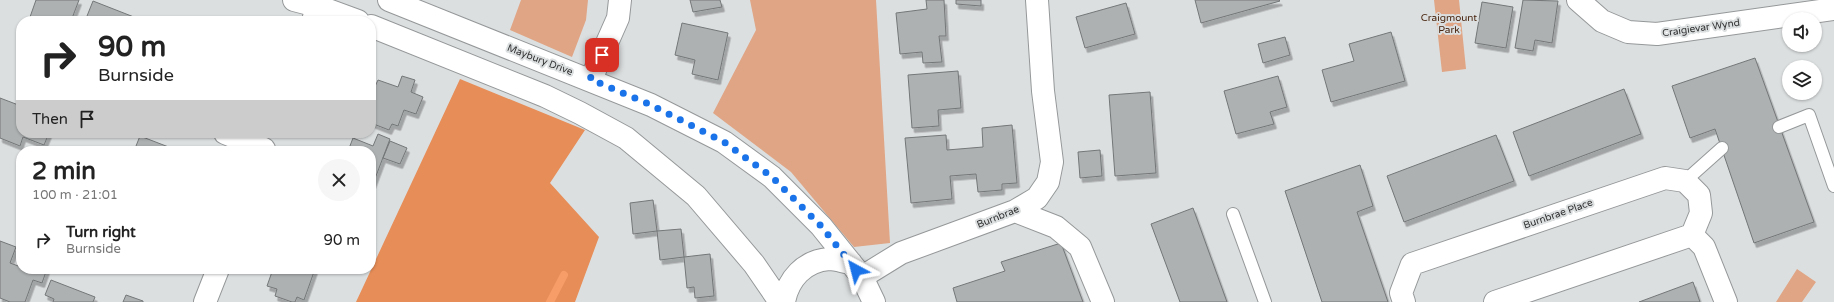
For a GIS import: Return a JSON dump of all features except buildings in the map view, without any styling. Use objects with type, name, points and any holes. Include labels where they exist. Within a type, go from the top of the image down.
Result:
[{"type":"street","points":[[294,0],[315,13],[331,16]]},
{"type":"street","name":"Maybury Drive","points":[[389,0],[590,79],[651,105],[724,142],[772,177],[821,226],[856,270],[872,300]]},
{"type":"street","points":[[590,79],[618,18],[620,0]]},
{"type":"street","name":"Burnbrae","points":[[856,270],[1015,211],[1038,198],[1048,182],[1052,162],[1043,92],[1037,0]]},
{"type":"street","name":"Craigievar Wynd","points":[[1578,0],[1602,21],[1628,32],[1656,34],[1834,9]]},
{"type":"street","points":[[376,28],[545,96],[626,138],[696,196],[754,264],[780,302]]},
{"type":"street","points":[[244,138],[266,144]]},
{"type":"street","name":"Burnbrae Place","points":[[1404,302],[1401,293],[1412,264],[1665,178],[1685,181]]},
{"type":"street","points":[[1495,302],[1692,235],[1701,213],[1699,195],[1685,181]]},
{"type":"street","points":[[1015,211],[1056,227],[1080,247],[1103,302]]},
{"type":"street","points":[[1692,235],[1704,247],[1726,302]]},
{"type":"street","points":[[784,302],[786,290],[795,275],[809,265],[829,259],[856,270]]},
{"type":"street","points":[[205,302],[216,274]]},
{"type":"lane","points":[[1780,127],[1809,116],[1834,186]]},
{"type":"lane","points":[[1685,181],[1722,148]]},
{"type":"lane","points":[[1233,214],[1265,302]]},
{"type":"green space","points":[[521,0],[588,0],[586,20],[572,57],[510,30]]},
{"type":"green space","points":[[750,0],[876,0],[890,243],[854,247],[791,172],[713,113],[756,30]]},
{"type":"green space","name":"Craigmount Park","points":[[1434,0],[1459,0],[1466,69],[1442,72]]},
{"type":"green space","points":[[1797,269],[1816,282],[1802,302],[1776,302]]},
{"type":"shaded area","points":[[460,79],[585,130],[550,183],[599,237],[575,302],[356,302],[369,274],[376,274],[376,259]]},
{"type":"waterway","points":[[550,302],[564,275]]},
{"type":"route","points":[[602,55],[590,79],[651,105],[724,142],[772,177],[821,226],[856,270]]}]
